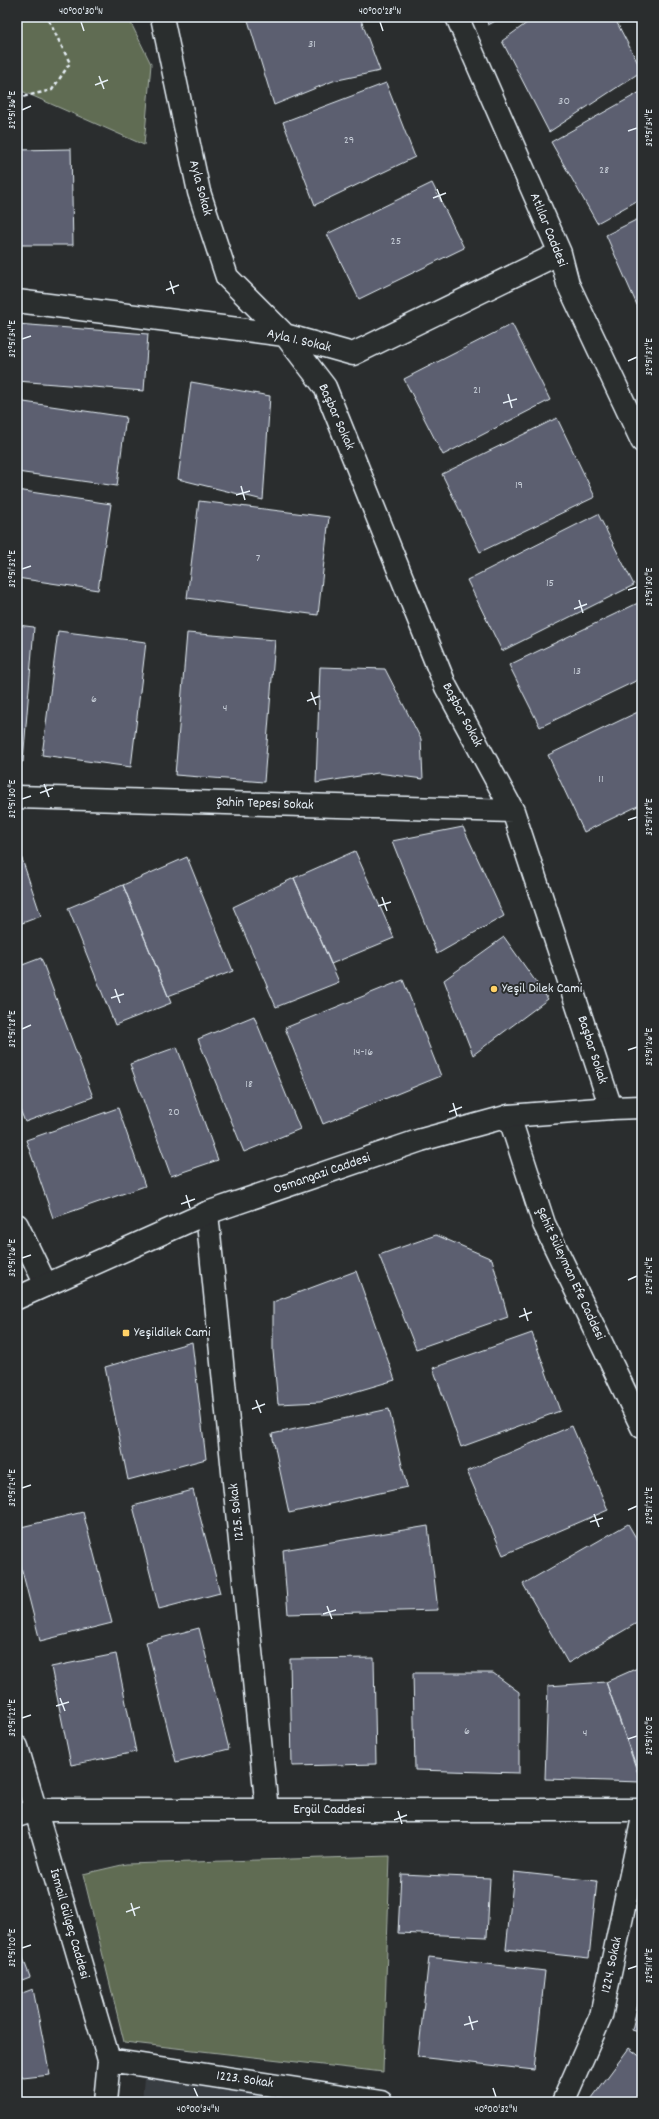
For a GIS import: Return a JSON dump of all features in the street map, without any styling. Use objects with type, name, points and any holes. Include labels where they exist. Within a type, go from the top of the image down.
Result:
[{"type":"street","name":"Ayla Sokak","points":[[162,17],[199,192],[227,277],[285,335]]},
{"type":"street","name":"Atlılar Caddesi","points":[[457,17],[560,253],[568,284],[642,441]]},
{"type":"street","name":"Ayla 1. Sokak","points":[[17,301],[285,335],[353,354],[560,253]]},
{"type":"street","name":"Başbar Sokak","points":[[285,335],[325,387],[446,687],[513,811],[611,1108]]},
{"type":"street","name":"Şahin Tepesi Sokak","points":[[17,797],[513,811]]},
{"type":"street","name":"Osmangazi Caddesi","points":[[17,1298],[207,1213],[420,1140],[509,1116],[642,1107]]},
{"type":"street","name":"Şehit Süleyman Efe Caddesi","points":[[509,1116],[544,1224],[642,1427]]},
{"type":"street","name":"1225. Sokak","points":[[207,1213],[267,1810]]},
{"type":"street","points":[[17,1225],[46,1285]]},
{"type":"street","name":"İsmail Gülgeç Caddesi","points":[[17,1747],[26,1813],[109,2060],[105,2102]]},
{"type":"street","name":"Ergül Caddesi","points":[[26,1813],[267,1810],[642,1810]]},
{"type":"street","name":"1224. Sokak","points":[[563,2102],[601,2016],[642,1822]]},
{"type":"street","name":"1223. Sokak","points":[[109,2060],[380,2102]]},
{"type":"path","points":[[17,98],[52,90],[70,63],[48,17]]},
{"type":"shaded area","points":[[144,2077],[320,2102],[142,2102]]},
{"type":"green space","points":[[17,17],[128,17],[151,64],[144,145],[17,89]]},
{"type":"green space","points":[[390,1856],[383,2072],[124,2042],[83,1874],[126,1864]]},
{"type":"building","points":[[247,17],[360,17],[380,71],[333,81],[274,105]]},
{"type":"building","points":[[486,17],[503,17],[488,25]]},
{"type":"building","points":[[535,17],[614,17],[642,71],[549,132],[502,41]]},
{"type":"building","points":[[386,83],[415,157],[315,205],[283,122]]},
{"type":"building","points":[[642,91],[642,198],[597,223],[551,142]]},
{"type":"building","points":[[71,149],[73,245],[17,245],[17,150]]},
{"type":"building","points":[[432,183],[464,248],[359,299],[327,234]]},
{"type":"building","points":[[642,217],[642,313],[641,314],[606,235]]},
{"type":"building","points":[[17,324],[148,334],[144,391],[17,381]]},
{"type":"building","points":[[512,324],[550,400],[443,455],[404,379]]},
{"type":"building","points":[[191,382],[270,396],[263,500],[178,479]]},
{"type":"building","points":[[17,401],[126,417],[117,486],[17,472]]},
{"type":"building","points":[[557,418],[595,497],[480,552],[442,474]]},
{"type":"building","points":[[17,490],[111,504],[98,590],[17,578]]},
{"type":"building","points":[[199,501],[329,517],[318,615],[187,598]]},
{"type":"building","points":[[598,514],[634,585],[502,651],[467,580]]},
{"type":"building","points":[[638,603],[642,610],[642,678],[540,727],[509,665]]},
{"type":"building","points":[[17,625],[34,627],[23,762],[17,761]]},
{"type":"building","points":[[58,631],[146,642],[131,767],[42,755]]},
{"type":"building","points":[[187,633],[275,640],[264,782],[175,775]]},
{"type":"building","points":[[320,667],[385,669],[421,739],[423,779],[378,773],[316,783]]},
{"type":"building","points":[[642,710],[642,804],[584,832],[548,755]]},
{"type":"building","points":[[463,827],[504,916],[437,954],[392,841]]},
{"type":"building","points":[[17,844],[41,916],[17,925]]},
{"type":"building","points":[[355,851],[394,938],[331,964],[294,878]]},
{"type":"building","points":[[187,857],[233,971],[168,996],[123,885]]},
{"type":"building","points":[[294,878],[339,982],[276,1007],[233,907]]},
{"type":"building","points":[[123,885],[171,1003],[115,1025],[68,908]]},
{"type":"building","name":"Yeşil Dilek Cami","points":[[504,937],[548,999],[473,1055],[444,980]]},
{"type":"building","points":[[41,958],[93,1097],[25,1122],[17,1102],[17,967]]},
{"type":"building","points":[[403,980],[441,1076],[323,1124],[285,1028]]},
{"type":"building","points":[[254,1016],[300,1129],[244,1152],[198,1039]]},
{"type":"building","points":[[177,1047],[218,1160],[171,1176],[130,1064]]},
{"type":"building","points":[[118,1108],[145,1186],[53,1218],[26,1140]]},
{"type":"building","points":[[436,1235],[492,1259],[508,1317],[416,1349],[379,1255]]},
{"type":"building","points":[[356,1271],[395,1380],[320,1402],[278,1404],[273,1351],[273,1302]]},
{"type":"building","points":[[532,1333],[560,1411],[461,1447],[433,1368]]},
{"type":"building","points":[[192,1342],[206,1459],[128,1480],[105,1367]]},
{"type":"building","points":[[389,1409],[407,1487],[289,1513],[272,1434]]},
{"type":"building","points":[[572,1426],[608,1510],[503,1555],[467,1471]]},
{"type":"building","points":[[193,1490],[220,1593],[159,1609],[133,1506]]},
{"type":"building","points":[[83,1512],[112,1623],[40,1641],[17,1551],[17,1528]]},
{"type":"building","points":[[628,1524],[642,1548],[642,1620],[568,1663],[523,1584]]},
{"type":"building","points":[[428,1526],[438,1610],[288,1614],[283,1550]]},
{"type":"building","points":[[199,1628],[229,1749],[176,1762],[146,1642]]},
{"type":"building","points":[[116,1654],[136,1752],[71,1765],[51,1667]]},
{"type":"building","points":[[374,1658],[376,1764],[292,1766],[290,1659]]},
{"type":"building","points":[[642,1666],[642,1782],[606,1682]]},
{"type":"building","points":[[413,1673],[493,1673],[519,1692],[519,1773],[415,1770]]},
{"type":"building","points":[[606,1682],[641,1782],[545,1779],[548,1686]]},
{"type":"building","points":[[514,1872],[597,1881],[589,1958],[506,1949]]},
{"type":"building","points":[[401,1874],[490,1878],[487,1937],[398,1933]]},
{"type":"building","points":[[17,1942],[30,1977],[17,1982]]},
{"type":"building","points":[[429,1957],[545,1971],[534,2070],[418,2057]]},
{"type":"building","points":[[642,1987],[642,2033],[632,2030]]},
{"type":"building","points":[[33,1989],[50,2075],[23,2078],[17,2069],[17,1995]]},
{"type":"building","points":[[629,2048],[642,2058],[642,2102],[589,2102]]},
{"type":"place","name":"Yeşil Dilek Cami","points":[[494,989]]},
{"type":"place","name":"Yeşildilek Cami","points":[[126,1333]]}]
